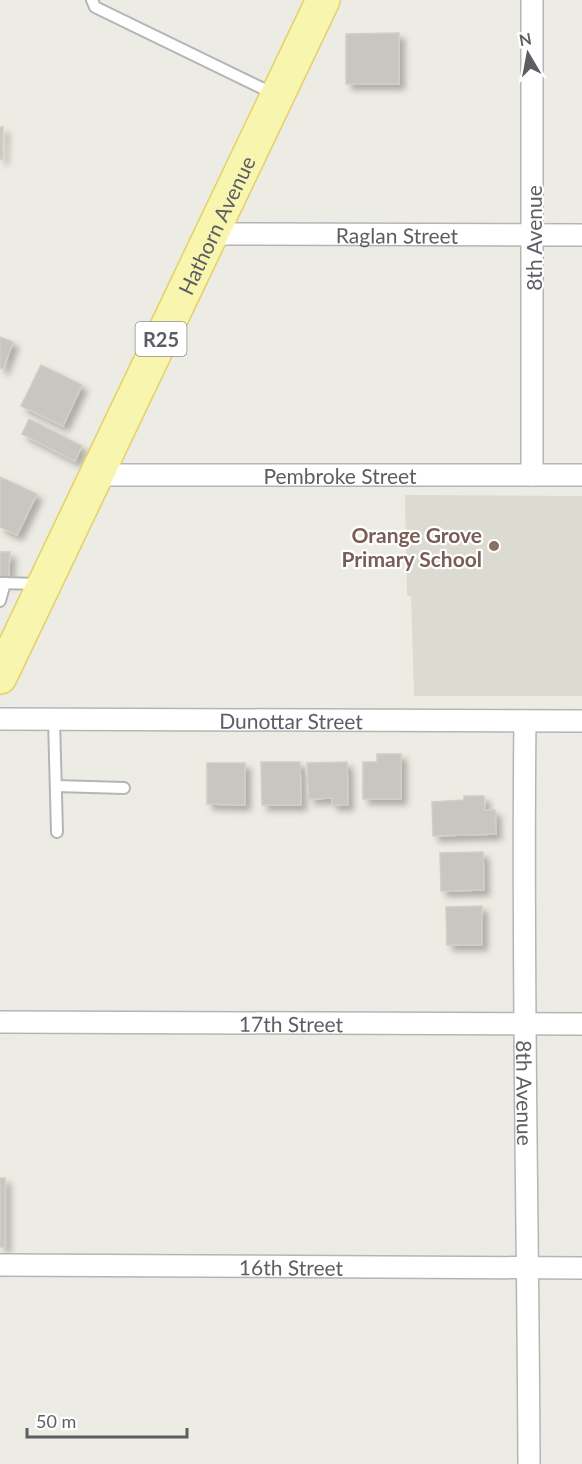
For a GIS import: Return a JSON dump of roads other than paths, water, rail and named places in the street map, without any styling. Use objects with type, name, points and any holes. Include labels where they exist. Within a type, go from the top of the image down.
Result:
[{"type":"main road","name":"Hathorn Avenue","points":[[2,667],[46,584],[323,0]]},
{"type":"street","name":"8th Avenue","points":[[532,0],[532,475]]},
{"type":"street","name":"Raglan Street","points":[[211,234],[582,235]]},
{"type":"street","name":"Pembroke Street","points":[[97,475],[582,475]]},
{"type":"street","name":"Dunottar Street","points":[[0,719],[582,721]]},
{"type":"street","name":"8th Avenue","points":[[525,721],[522,918],[526,1023],[529,1464]]},
{"type":"street","name":"17th Street","points":[[0,1022],[582,1024]]},
{"type":"street","name":"16th Street","points":[[0,1264],[582,1268]]},
{"type":"lane","points":[[92,0],[95,7],[278,96]]},
{"type":"lane","points":[[0,601],[2,583],[46,584]]},
{"type":"lane","points":[[54,720],[57,832]]},
{"type":"lane","points":[[56,786],[124,788]]},
{"type":"place","name":"Orange Grove Primary School","points":[[494,546]]}]
